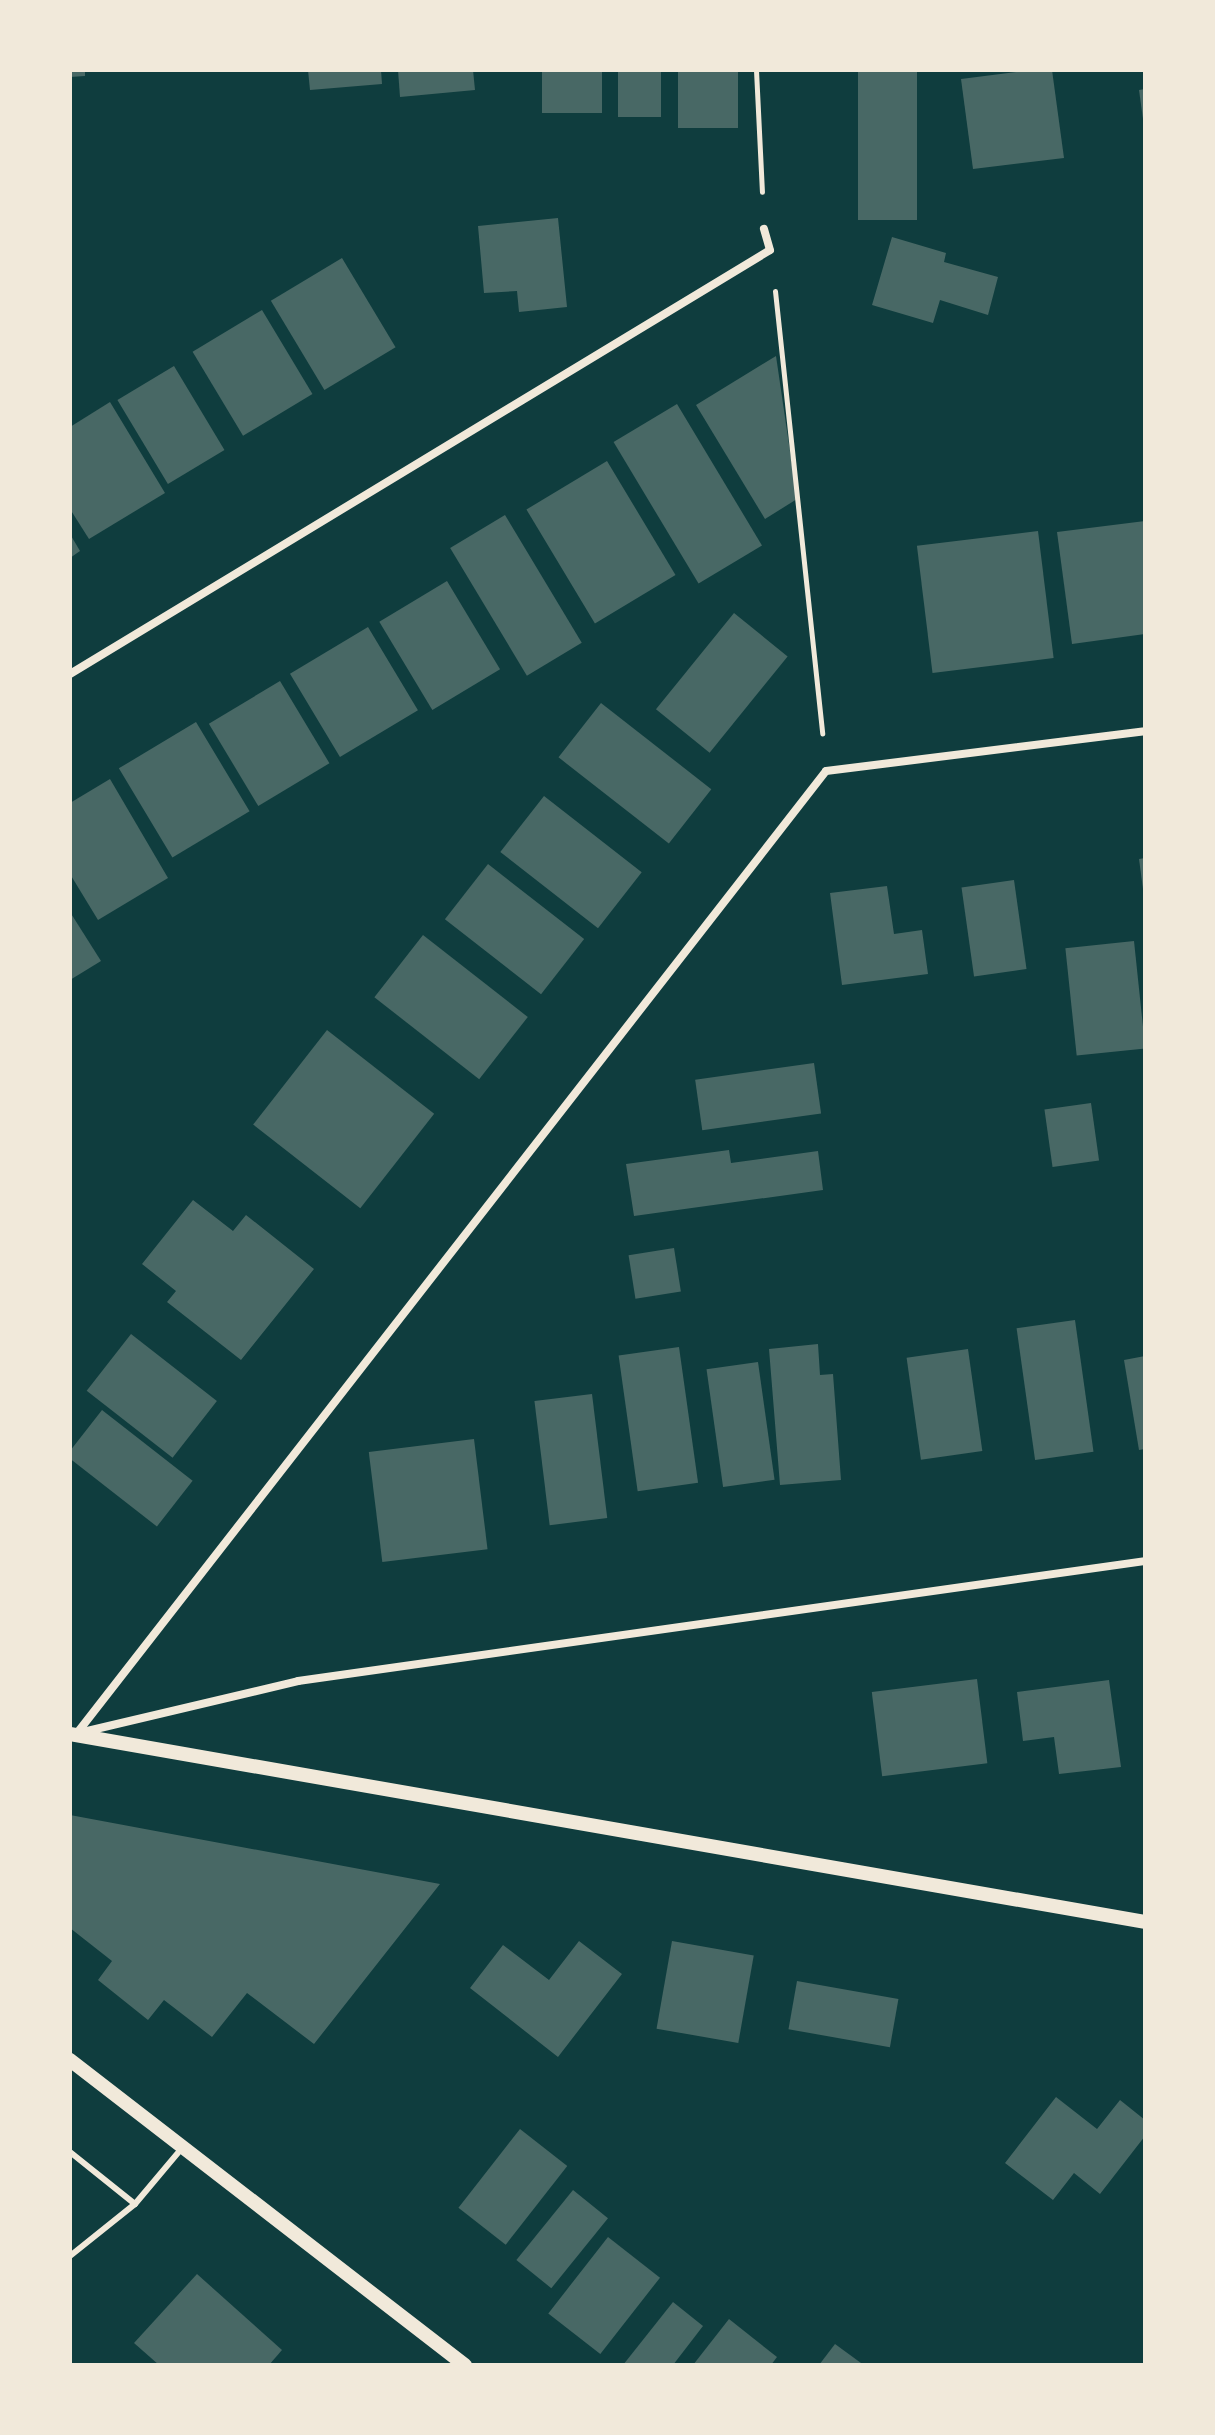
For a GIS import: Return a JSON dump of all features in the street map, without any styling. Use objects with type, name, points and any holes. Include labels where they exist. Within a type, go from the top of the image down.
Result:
[{"type":"street","points":[[70,674],[770,250],[764,229]]},
{"type":"street","points":[[73,1735],[826,771],[1145,731]]},
{"type":"street","points":[[73,1735],[298,1681],[1145,1561]]},
{"type":"street","points":[[73,1735],[1145,1922]]},
{"type":"street","points":[[70,2060],[465,2365]]},
{"type":"lane","points":[[70,2256],[135,2204],[182,2147]]},
{"type":"lane","points":[[70,2152],[135,2204]]},
{"type":"path","points":[[756,70],[764,229]]},
{"type":"path","points":[[770,250],[826,771]]},
{"type":"building","points":[[70,70],[85,70],[85,76],[70,77]]},
{"type":"building","points":[[308,70],[381,70],[382,84],[310,90]]},
{"type":"building","points":[[398,70],[473,70],[475,90],[400,97]]},
{"type":"building","points":[[542,70],[602,70],[602,113],[542,113]]},
{"type":"building","points":[[618,70],[661,70],[661,117],[618,117]]},
{"type":"building","points":[[678,70],[738,70],[738,128],[678,128]]},
{"type":"building","points":[[858,70],[917,70],[917,220],[858,220]]},
{"type":"building","points":[[1052,70],[1064,158],[973,169],[961,79]]},
{"type":"building","points":[[1145,89],[1145,119],[1143,119],[1139,90]]},
{"type":"building","points":[[558,218],[567,307],[519,312],[517,291],[484,293],[478,226]]},
{"type":"building","points":[[892,237],[946,253],[944,262],[998,277],[988,315],[940,300],[933,323],[872,305]]},
{"type":"building","points":[[342,258],[396,347],[324,390],[271,301]]},
{"type":"building","points":[[262,310],[312,394],[243,436],[193,352]]},
{"type":"building","points":[[776,356],[797,499],[765,519],[696,405]]},
{"type":"building","points":[[174,366],[224,450],[168,484],[117,400]]},
{"type":"building","points":[[110,402],[165,493],[89,539],[70,509],[70,427]]},
{"type":"building","points":[[677,404],[762,545],[699,584],[614,442]]},
{"type":"building","points":[[607,461],[676,575],[595,623],[526,509]]},
{"type":"building","points":[[505,515],[582,643],[527,676],[450,548]]},
{"type":"building","points":[[1145,521],[1145,634],[1072,644],[1057,532]]},
{"type":"building","points":[[1038,531],[1054,658],[933,673],[917,546]]},
{"type":"building","points":[[70,534],[80,551],[70,558]]},
{"type":"building","points":[[447,581],[500,669],[432,710],[379,622]]},
{"type":"building","points":[[734,613],[788,656],[710,753],[656,709]]},
{"type":"building","points":[[368,627],[418,710],[340,757],[290,674]]},
{"type":"building","points":[[280,681],[329,763],[258,806],[209,724]]},
{"type":"building","points":[[601,703],[711,789],[669,844],[559,757]]},
{"type":"building","points":[[196,722],[250,811],[172,857],[119,768]]},
{"type":"building","points":[[110,779],[168,878],[98,920],[70,874],[70,803]]},
{"type":"building","points":[[544,796],[642,872],[598,928],[500,852]]},
{"type":"building","points":[[1145,858],[1145,889],[1143,889],[1139,859]]},
{"type":"building","points":[[488,864],[584,939],[541,994],[445,919]]},
{"type":"building","points":[[1014,880],[1027,969],[974,977],[962,887]]},
{"type":"building","points":[[887,886],[894,934],[922,930],[928,974],[842,985],[830,893]]},
{"type":"building","points":[[70,912],[101,961],[70,980]]},
{"type":"building","points":[[423,935],[528,1017],[479,1079],[374,997]]},
{"type":"building","points":[[1134,941],[1145,1048],[1077,1056],[1065,948]]},
{"type":"building","points":[[327,1030],[434,1114],[360,1208],[253,1125]]},
{"type":"building","points":[[814,1063],[821,1114],[702,1130],[695,1080]]},
{"type":"building","points":[[1091,1103],[1099,1160],[1053,1167],[1044,1110]]},
{"type":"building","points":[[729,1150],[731,1163],[818,1151],[823,1190],[634,1216],[626,1164]]},
{"type":"building","points":[[193,1200],[233,1231],[246,1215],[314,1269],[241,1360],[167,1302],[176,1291],[142,1264]]},
{"type":"building","points":[[674,1248],[681,1291],[635,1299],[629,1255]]},
{"type":"building","points":[[1075,1320],[1094,1452],[1035,1460],[1017,1328]]},
{"type":"building","points":[[131,1334],[217,1401],[173,1458],[87,1391]]},
{"type":"building","points":[[818,1344],[820,1375],[833,1374],[841,1480],[780,1485],[769,1349]]},
{"type":"building","points":[[679,1347],[698,1483],[638,1491],[619,1355]]},
{"type":"building","points":[[968,1349],[982,1451],[921,1460],[907,1358]]},
{"type":"building","points":[[1145,1356],[1145,1449],[1139,1450],[1124,1360]]},
{"type":"building","points":[[758,1362],[775,1480],[723,1487],[707,1369]]},
{"type":"building","points":[[592,1394],[607,1518],[550,1525],[534,1401]]},
{"type":"building","points":[[102,1410],[193,1481],[157,1527],[70,1459],[70,1451]]},
{"type":"building","points":[[474,1439],[488,1549],[382,1562],[369,1452]]},
{"type":"building","points":[[977,1679],[987,1763],[882,1776],[872,1692]]},
{"type":"building","points":[[1109,1680],[1121,1767],[1059,1774],[1054,1737],[1023,1741],[1017,1692]]},
{"type":"building","points":[[70,1815],[440,1884],[314,2044],[247,1993],[212,2037],[164,2000],[148,2020],[98,1980],[112,1961],[70,1928]]},
{"type":"building","points":[[579,1941],[622,1974],[558,2057],[470,1988],[503,1945],[549,1980]]},
{"type":"building","points":[[672,1941],[754,1955],[738,2043],[657,2029]]},
{"type":"building","points":[[797,1981],[898,1999],[890,2047],[788,2029]]},
{"type":"building","points":[[1056,2097],[1097,2129],[1120,2100],[1145,2120],[1145,2136],[1100,2194],[1074,2173],[1053,2200],[1005,2163]]},
{"type":"building","points":[[520,2129],[567,2166],[506,2245],[458,2208]]},
{"type":"building","points":[[573,2190],[608,2218],[551,2288],[516,2260]]},
{"type":"building","points":[[608,2237],[660,2278],[600,2354],[548,2313]]},
{"type":"building","points":[[197,2274],[282,2350],[269,2365],[159,2365],[134,2343]]},
{"type":"building","points":[[673,2302],[703,2326],[673,2365],[623,2365]]},
{"type":"building","points":[[729,2319],[777,2357],[771,2365],[693,2365]]},
{"type":"building","points":[[835,2344],[861,2363],[819,2365]]}]
